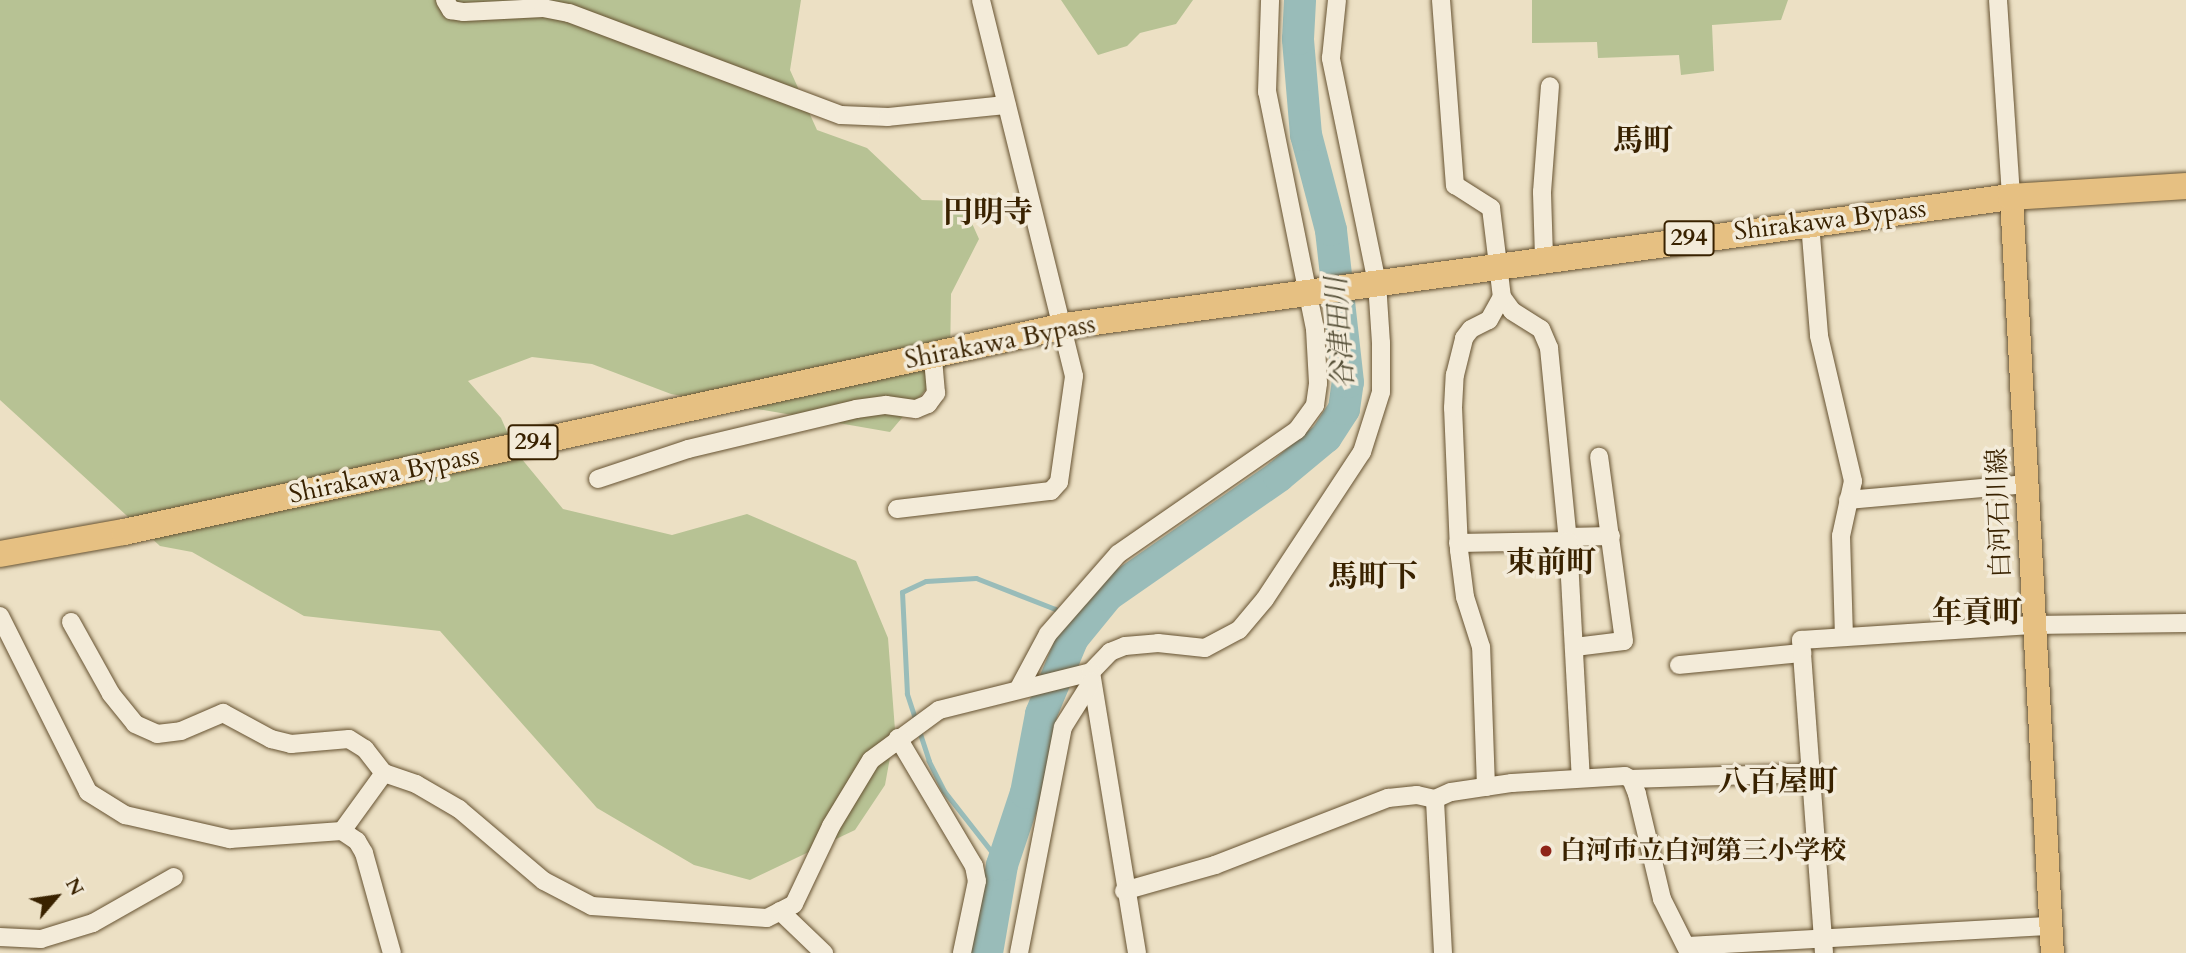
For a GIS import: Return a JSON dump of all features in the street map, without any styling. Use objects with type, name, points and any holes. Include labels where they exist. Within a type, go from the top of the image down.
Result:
[{"type":"highway","name":"294","points":[[2011,197],[2186,186]]},
{"type":"highway","name":"Shirakawa Bypass","points":[[0,554],[124,532],[1065,326],[1544,257],[2011,197]]},
{"type":"main road","name":"白河石川線","points":[[2011,197],[2032,625],[2052,953]]},
{"type":"street","points":[[445,0],[451,10],[464,12],[500,8],[569,13],[841,115],[887,117],[1006,105]]},
{"type":"street","points":[[897,509],[1051,491],[1059,482],[1074,376],[1065,326],[981,0]]},
{"type":"street","points":[[1019,688],[1048,634],[1118,554],[1297,430],[1315,405],[1318,383],[1312,291],[1267,92],[1270,0]]},
{"type":"street","points":[[1019,953],[1063,727],[1091,676],[1110,652],[1125,646],[1158,643],[1205,648],[1239,630],[1265,599],[1362,452],[1381,391],[1372,283],[1331,58],[1337,0]]},
{"type":"street","points":[[1441,0],[1455,184],[1491,208],[1502,297],[1512,311],[1541,329],[1549,348],[1568,539],[1581,779]]},
{"type":"street","points":[[1998,0],[2011,197]]},
{"type":"street","points":[[1544,257],[1542,192],[1550,86]]},
{"type":"street","points":[[1810,223],[1819,336],[1853,481],[1840,536],[1844,636]]},
{"type":"street","points":[[1486,787],[1481,647],[1465,597],[1458,543],[1455,375],[1464,338],[1471,329],[1489,320],[1502,297]]},
{"type":"street","points":[[598,479],[688,449],[856,409],[886,405],[916,409],[936,393],[933,355]]},
{"type":"street","points":[[1575,647],[1624,641],[1599,457]]},
{"type":"street","points":[[1848,500],[2026,484]]},
{"type":"street","points":[[1458,543],[1611,536]]},
{"type":"street","points":[[0,617],[88,792],[101,803],[124,815],[214,837],[342,831],[357,841],[364,853],[392,953]]},
{"type":"street","points":[[71,622],[111,694],[135,724],[157,734],[181,731],[223,713],[271,739],[291,744],[349,740],[365,749],[384,773],[416,785],[459,809],[544,881],[592,906],[767,918],[794,904],[831,826],[871,760],[902,735],[939,710],[1019,688],[1091,676]]},
{"type":"street","points":[[1824,945],[1801,640],[2032,625],[2186,623]]},
{"type":"street","points":[[1679,665],[1802,653]]},
{"type":"street","points":[[1091,676],[1124,891],[1137,953]]},
{"type":"street","points":[[902,735],[974,866],[977,881],[962,953]]},
{"type":"street","points":[[342,831],[384,773]]},
{"type":"street","points":[[1124,891],[1215,865],[1388,798],[1417,795],[1435,799],[1486,787],[1581,779],[1813,773]]},
{"type":"street","points":[[1631,779],[1661,899],[1688,950],[1824,945],[2050,926]]},
{"type":"street","points":[[1435,799],[1443,953]]},
{"type":"street","points":[[0,937],[41,939],[93,923],[174,877]]},
{"type":"street","points":[[780,911],[824,953]]},
{"type":"green space","points":[[0,0],[801,0],[790,70],[817,130],[867,148],[922,200],[962,201],[979,239],[951,294],[950,361],[890,432],[671,394],[592,364],[532,357],[468,381],[501,418],[516,452],[563,509],[672,535],[747,514],[856,561],[888,638],[895,730],[885,785],[855,830],[750,880],[694,865],[597,808],[440,631],[304,616],[192,552],[160,546],[0,400]]},
{"type":"green space","points":[[1061,0],[1193,0],[1176,24],[1140,33],[1127,46],[1098,55]]},
{"type":"green space","points":[[1532,0],[1788,0],[1781,20],[1712,25],[1714,71],[1681,75],[1679,55],[1598,58],[1597,42],[1532,43]]},
{"type":"waterway","name":"谷津田川","points":[[987,953],[1002,865],[1026,793],[1041,714],[1073,638],[1108,595],[1279,476],[1326,437],[1344,409],[1348,382],[1331,230],[1306,135],[1298,39],[1300,0]]},
{"type":"waterway","name":"谷津田川","points":[[1002,865],[944,791],[929,761],[907,694],[902,592],[926,581],[976,578],[1055,609],[1081,627]]},
{"type":"place","name":"白河市立白河第三小学校","points":[[1546,851]]},
{"type":"district","name":"馬町","points":[[1643,141]]},
{"type":"district","name":"円明寺","points":[[988,213]]},
{"type":"district","name":"束前町","points":[[1551,563]]},
{"type":"district","name":"馬町下","points":[[1373,577]]},
{"type":"district","name":"年貢町","points":[[1977,613]]},
{"type":"district","name":"八百屋町","points":[[1778,782]]}]
